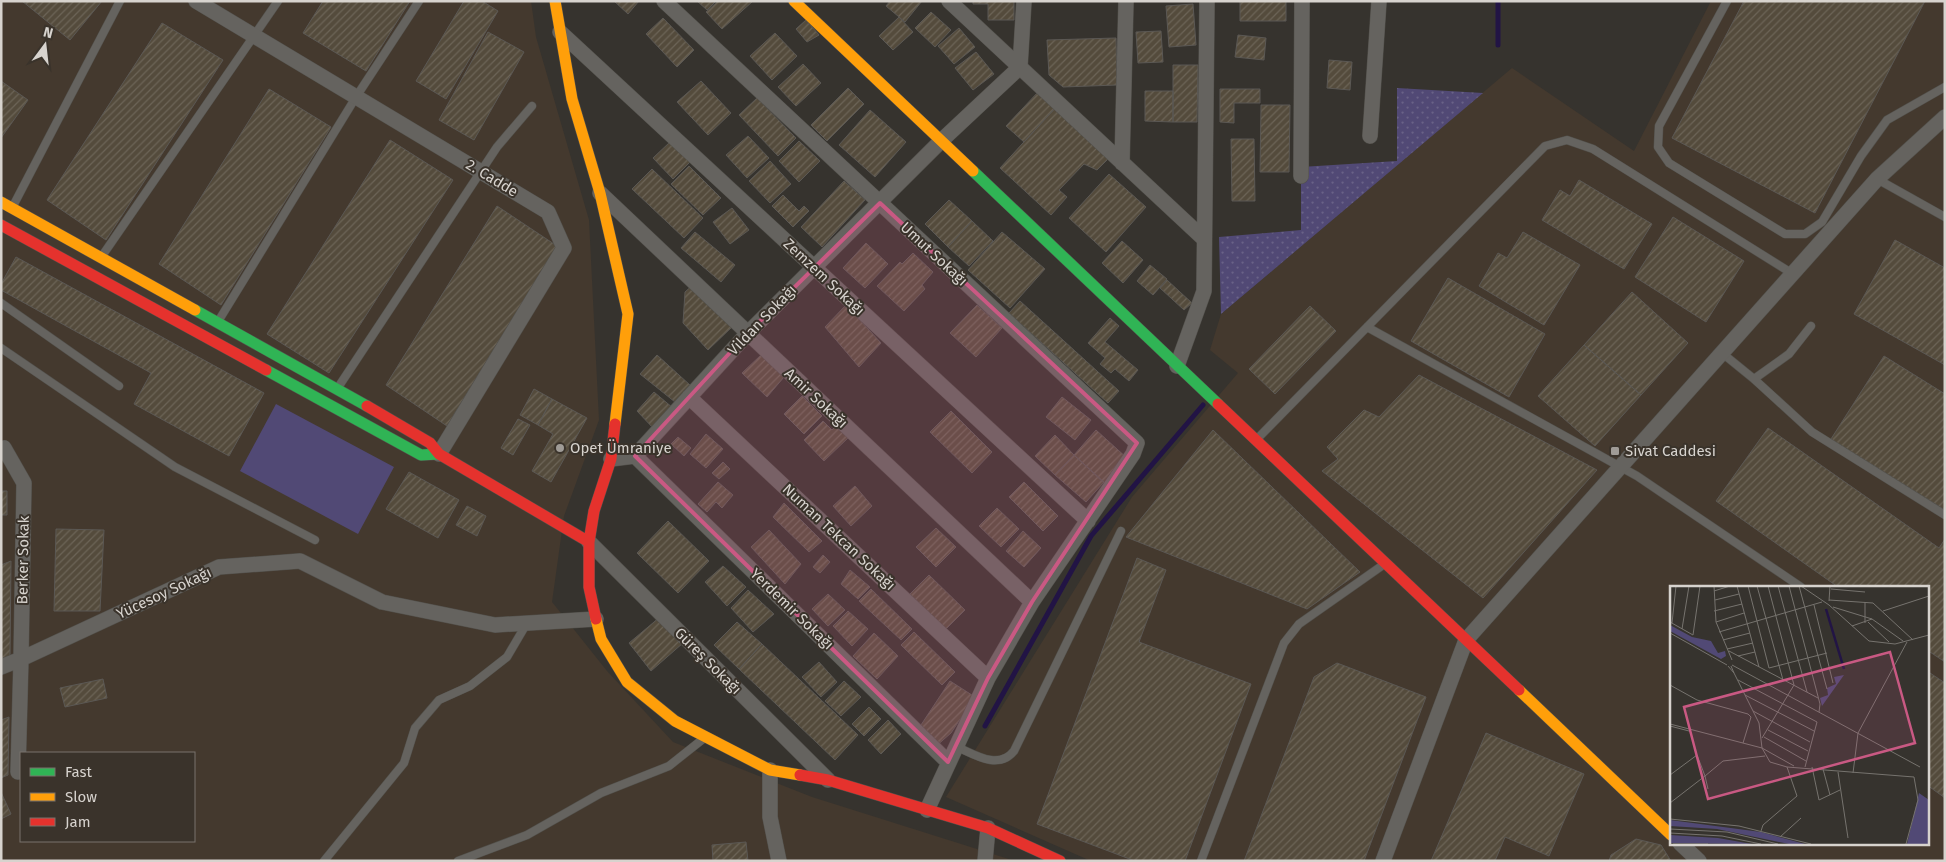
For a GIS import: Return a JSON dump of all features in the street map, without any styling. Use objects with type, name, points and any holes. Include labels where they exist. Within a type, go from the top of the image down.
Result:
[{"type":"street","name":"2. Cadde","points":[[196,1],[548,212],[564,248],[439,454]]},
{"type":"street","points":[[555,1],[572,99],[600,193],[628,314],[611,459],[594,511],[588,542],[589,587],[601,639],[627,682],[674,721],[770,770],[828,780],[988,828],[1060,861]]},
{"type":"street","name":"Umut Sokağı","points":[[664,1],[1137,444],[1133,454],[1088,521]]},
{"type":"street","points":[[794,1],[1670,834]]},
{"type":"street","points":[[949,1],[1204,239]]},
{"type":"street","points":[[1020,67],[1024,1]]},
{"type":"street","points":[[1122,163],[1126,1]]},
{"type":"street","points":[[1178,366],[1204,291],[1208,1]]},
{"type":"street","points":[[1301,176],[1302,1]]},
{"type":"street","points":[[1370,136],[1379,1]]},
{"type":"street","name":"Zemzem Sokağı","points":[[560,32],[1088,521]]},
{"type":"street","name":"Vildan Sokağı","points":[[635,456],[748,333],[942,141],[1020,67]]},
{"type":"street","points":[[1383,861],[1466,640],[1877,179],[1945,117]]},
{"type":"street","name":"Amir Sokağı","points":[[600,193],[1032,602]]},
{"type":"street","points":[[6,205],[338,388],[430,443],[439,454],[588,542]]},
{"type":"street","points":[[1,225],[209,337],[421,455],[439,454]]},
{"type":"street","name":"Numan Tekcan Sokağı","points":[[689,397],[988,678]]},
{"type":"street","name":"Berker Sokak","points":[[1,449],[4,448],[24,483],[21,659]]},
{"type":"street","points":[[611,459],[635,456]]},
{"type":"street","name":"Yerdemir Sokağı","points":[[635,456],[948,762]]},
{"type":"street","points":[[927,810],[988,678],[1032,602],[1088,521]]},
{"type":"street","name":"Güreş Sokağı","points":[[588,542],[828,780]]},
{"type":"street","name":"Yücesoy Sokağı","points":[[21,659],[219,567],[282,562],[300,561],[382,602],[495,625],[596,619]]},
{"type":"street","points":[[1,667],[21,659],[18,772]]},
{"type":"street","points":[[770,770],[770,817],[778,861]]},
{"type":"street","points":[[985,861],[988,828]]},
{"type":"street","points":[[1681,844],[1698,861]]},
{"type":"lane","points":[[1,225],[6,205],[120,1]]},
{"type":"lane","points":[[90,274],[278,1]]},
{"type":"lane","points":[[209,337],[356,97],[419,1]]},
{"type":"lane","points":[[1727,1],[1659,126],[1658,147],[1669,163],[1785,234],[1805,234],[1822,222],[1861,156],[1887,120],[1945,87]]},
{"type":"lane","points":[[328,403],[497,147],[532,106]]},
{"type":"lane","points":[[1256,440],[1545,146],[1567,140],[1593,149],[1792,274]]},
{"type":"lane","points":[[1877,179],[1945,217]]},
{"type":"lane","points":[[1,303],[119,386]]},
{"type":"lane","points":[[1754,379],[1790,354],[1811,326]]},
{"type":"lane","points":[[1367,327],[1619,468],[1637,476],[1800,586]]},
{"type":"lane","points":[[1,348],[176,467],[314,540]]},
{"type":"lane","points":[[1722,353],[1754,379],[1812,432],[1945,515]]},
{"type":"lane","points":[[956,746],[992,761],[1007,758],[1014,751],[1121,531]]},
{"type":"lane","points":[[1201,861],[1284,643],[1299,624],[1386,563]]},
{"type":"lane","points":[[324,861],[404,763],[415,728],[439,700],[470,686],[507,657],[527,623]]},
{"type":"lane","points":[[458,861],[527,835],[601,793],[669,766],[705,737]]},
{"type":"highlighted area","points":[[880,203],[1137,443],[1032,602],[988,678],[948,762],[635,456],[748,333]]},
{"type":"shaded area","points":[[1,1],[531,1],[536,37],[589,220],[599,420],[564,516],[552,602],[607,671],[673,742],[812,797],[1015,861],[1,861]]},
{"type":"shaded area","points":[[1711,1],[1945,1],[1945,861],[1091,861],[946,797],[1132,497],[1238,373],[1210,350],[1221,314],[1512,68],[1634,151]]},
{"type":"shaded area","points":[[1397,88],[1483,93],[1221,314],[1219,237],[1301,230],[1301,167],[1397,161]]},
{"type":"shaded area","points":[[276,404],[394,467],[358,534],[240,471]]},
{"type":"building","points":[[22,1],[102,1],[70,40]]},
{"type":"building","points":[[323,1],[410,1],[366,71],[303,33]]},
{"type":"building","points":[[464,1],[482,1],[498,11],[446,99],[416,81]]},
{"type":"building","points":[[614,1],[639,1],[628,14]]},
{"type":"building","points":[[697,1],[716,1],[707,10]]},
{"type":"building","points":[[718,1],[753,1],[722,29],[706,12]]},
{"type":"building","points":[[890,1],[922,1],[905,22],[886,6]]},
{"type":"building","points":[[973,1],[1014,1],[1014,20],[988,20],[988,4],[973,4]]},
{"type":"building","points":[[1240,1],[1286,1],[1286,21],[1240,21]]},
{"type":"building","points":[[1744,1],[1925,1],[1815,213],[1672,138]]},
{"type":"building","points":[[1193,4],[1196,45],[1169,47],[1166,6]]},
{"type":"building","points":[[931,12],[951,30],[935,47],[915,28]]},
{"type":"building","points":[[899,17],[913,32],[893,50],[879,36]]},
{"type":"building","points":[[663,18],[694,50],[677,67],[646,34]]},
{"type":"building","points":[[806,20],[819,35],[807,42],[796,29]]},
{"type":"building","points":[[162,23],[223,60],[106,240],[47,200]]},
{"type":"building","points":[[959,28],[975,47],[954,64],[938,46]]},
{"type":"building","points":[[1161,31],[1163,62],[1138,63],[1136,32]]},
{"type":"building","points":[[488,32],[524,52],[474,140],[439,120]]},
{"type":"building","points":[[775,33],[797,56],[772,80],[750,56]]},
{"type":"building","points":[[1238,35],[1266,38],[1264,60],[1235,57]]},
{"type":"building","points":[[1116,38],[1117,85],[1063,87],[1049,75],[1047,40]]},
{"type":"building","points":[[976,52],[994,74],[973,90],[955,68]]},
{"type":"building","points":[[1329,60],[1352,62],[1350,90],[1327,88]]},
{"type":"building","points":[[803,64],[821,83],[796,106],[778,87]]},
{"type":"building","points":[[1173,65],[1198,65],[1197,122],[1173,122]]},
{"type":"building","points":[[1,81],[28,100],[1,138]]},
{"type":"building","points":[[701,81],[731,113],[708,135],[677,102]]},
{"type":"building","points":[[848,88],[864,104],[827,141],[811,125]]},
{"type":"building","points":[[269,89],[331,127],[221,305],[159,264]]},
{"type":"building","points":[[1220,89],[1260,89],[1260,103],[1234,103],[1234,123],[1220,122]]},
{"type":"building","points":[[1039,91],[1057,106],[1024,142],[1006,126]]},
{"type":"building","points":[[1145,91],[1173,91],[1173,122],[1145,121]]},
{"type":"building","points":[[757,98],[796,138],[778,156],[739,115]]},
{"type":"building","points":[[1261,105],[1290,105],[1289,172],[1260,172]]},
{"type":"building","points":[[1057,106],[1111,156],[1097,170],[1084,164],[1059,190],[1067,197],[1051,215],[1000,168]]},
{"type":"building","points":[[870,110],[906,142],[875,177],[839,145]]},
{"type":"building","points":[[748,136],[769,158],[747,178],[726,155]]},
{"type":"building","points":[[1231,139],[1254,139],[1255,201],[1232,201]]},
{"type":"building","points":[[390,140],[453,180],[329,373],[267,334]]},
{"type":"building","points":[[799,141],[820,161],[799,182],[779,161]]},
{"type":"building","points":[[670,142],[690,162],[673,179],[653,158]]},
{"type":"building","points":[[770,161],[791,184],[770,203],[749,181]]},
{"type":"building","points":[[689,166],[721,198],[703,215],[671,184]]},
{"type":"building","points":[[652,169],[703,218],[684,238],[632,189]]},
{"type":"building","points":[[1109,174],[1146,207],[1106,252],[1069,218]]},
{"type":"building","points":[[1579,180],[1652,224],[1624,269],[1542,220],[1560,190],[1570,196]]},
{"type":"building","points":[[844,181],[865,200],[822,247],[801,227]]},
{"type":"building","points":[[783,195],[799,211],[804,206],[809,211],[793,227],[772,206]]},
{"type":"building","points":[[949,200],[972,221],[948,247],[925,224]]},
{"type":"building","points":[[497,206],[557,246],[447,426],[386,385]]},
{"type":"building","points":[[732,208],[749,230],[730,244],[713,222]]},
{"type":"building","points":[[1673,217],[1744,261],[1706,322],[1635,277]]},
{"type":"building","points":[[972,221],[993,241],[969,266],[948,247]]},
{"type":"building","points":[[695,232],[735,265],[721,282],[681,248]]},
{"type":"building","points":[[1002,232],[1045,269],[1010,308],[968,270]]},
{"type":"building","points":[[1523,232],[1580,265],[1544,325],[1479,286],[1498,253],[1507,258]]},
{"type":"building","points":[[1895,240],[1945,268],[1945,365],[1854,314]]},
{"type":"building","points":[[1122,241],[1143,260],[1123,283],[1102,263]]},
{"type":"building","points":[[866,243],[888,264],[865,288],[843,268]]},
{"type":"building","points":[[913,253],[933,272],[922,285],[925,289],[904,311],[877,286],[900,262],[902,264]]},
{"type":"building","points":[[16,257],[264,393],[229,456],[134,404],[151,373],[1,290],[1,284]]},
{"type":"building","points":[[1150,265],[1167,279],[1153,295],[1137,281]]},
{"type":"building","points":[[1448,278],[1545,334],[1509,397],[1411,341]]},
{"type":"building","points":[[1167,280],[1192,303],[1184,310],[1160,288]]},
{"type":"building","points":[[694,284],[733,326],[708,350],[683,323],[685,292]]},
{"type":"building","points":[[1632,292],[1688,343],[1641,395],[1584,345]]},
{"type":"building","points":[[1020,301],[1119,391],[1108,403],[1009,313]]},
{"type":"building","points":[[846,305],[881,343],[859,367],[825,327]]},
{"type":"building","points":[[977,305],[1002,328],[976,357],[950,333]]},
{"type":"building","points":[[1310,306],[1336,331],[1275,394],[1249,369]]},
{"type":"building","points":[[1110,318],[1119,326],[1105,342],[1138,370],[1129,381],[1115,369],[1111,373],[1100,364],[1105,358],[1088,343]]},
{"type":"building","points":[[1584,345],[1641,395],[1595,446],[1538,396]]},
{"type":"building","points":[[657,355],[690,385],[675,402],[640,374]]},
{"type":"building","points":[[761,355],[784,377],[767,397],[742,373]]},
{"type":"building","points":[[1884,356],[1945,394],[1945,510],[1831,439]]},
{"type":"building","points":[[1419,375],[1597,470],[1483,598],[1322,471],[1338,459],[1327,447],[1364,410],[1379,417]]},
{"type":"building","points":[[534,389],[552,399],[538,425],[520,415]]},
{"type":"building","points":[[654,392],[673,408],[654,429],[637,411]]},
{"type":"building","points":[[802,396],[822,416],[804,434],[784,414]]},
{"type":"building","points":[[1062,397],[1091,420],[1075,440],[1046,417]]},
{"type":"building","points":[[552,399],[587,418],[551,482],[532,471],[553,434],[538,425]]},
{"type":"building","points":[[951,411],[992,452],[972,473],[930,432]]},
{"type":"building","points":[[518,419],[530,425],[513,455],[501,448]]},
{"type":"building","points":[[823,421],[832,430],[837,425],[849,437],[824,461],[804,440]]},
{"type":"building","points":[[1768,428],[1939,548],[1945,539],[1945,662],[1928,651],[1928,586],[1837,586],[1716,501]]},
{"type":"building","points":[[1096,430],[1128,459],[1105,484],[1074,455]]},
{"type":"building","points":[[1213,430],[1360,572],[1307,609],[1126,537]]},
{"type":"building","points":[[706,434],[723,449],[706,468],[690,454]]},
{"type":"building","points":[[1055,435],[1074,455],[1055,475],[1035,456]]},
{"type":"building","points":[[678,437],[691,448],[684,456],[671,444]]},
{"type":"building","points":[[1074,455],[1104,482],[1086,502],[1055,475]]},
{"type":"building","points":[[723,462],[730,469],[719,479],[712,473]]},
{"type":"building","points":[[409,472],[459,500],[438,538],[386,509]]},
{"type":"building","points":[[718,482],[733,495],[722,508],[716,502],[707,512],[698,504]]},
{"type":"building","points":[[1024,482],[1058,516],[1043,531],[1009,497]]},
{"type":"building","points":[[855,486],[872,506],[851,526],[833,506]]},
{"type":"building","points":[[1,491],[7,491],[7,515],[1,515]]},
{"type":"building","points":[[784,503],[822,541],[809,552],[773,517]]},
{"type":"building","points":[[467,506],[486,516],[477,536],[456,525]]},
{"type":"building","points":[[997,508],[1019,529],[1001,547],[979,526]]},
{"type":"building","points":[[668,521],[709,561],[678,593],[637,553]]},
{"type":"building","points":[[936,528],[956,547],[936,567],[916,547]]},
{"type":"building","points":[[56,529],[104,530],[100,611],[54,611]]},
{"type":"building","points":[[769,530],[801,564],[785,584],[751,547]]},
{"type":"building","points":[[1023,531],[1041,548],[1024,567],[1006,551]]},
{"type":"building","points":[[823,555],[830,562],[820,573],[813,567]]},
{"type":"building","points":[[1137,558],[1166,570],[1139,642],[1251,684],[1185,861],[1135,861],[1037,824]]},
{"type":"building","points":[[11,561],[10,656],[1,659],[1,565]]},
{"type":"building","points":[[723,566],[746,587],[727,606],[705,582]]},
{"type":"building","points":[[850,570],[870,587],[858,599],[841,584]]},
{"type":"building","points":[[929,575],[965,610],[946,629],[910,594]]},
{"type":"building","points":[[871,589],[912,629],[901,640],[859,601]]},
{"type":"building","points":[[748,590],[774,614],[753,632],[731,608]]},
{"type":"building","points":[[828,594],[845,610],[828,626],[812,609]]},
{"type":"building","points":[[848,611],[868,629],[852,646],[833,626]]},
{"type":"building","points":[[660,617],[683,643],[651,671],[629,643]]},
{"type":"building","points":[[737,622],[762,644],[739,669],[714,645]]},
{"type":"building","points":[[914,632],[955,672],[942,685],[901,645]]},
{"type":"building","points":[[874,633],[898,656],[877,679],[853,656]]},
{"type":"building","points":[[762,644],[858,735],[835,760],[739,669]]},
{"type":"building","points":[[819,662],[837,682],[821,697],[802,677]]},
{"type":"building","points":[[1337,663],[1426,697],[1364,861],[1244,861],[1314,677]]},
{"type":"building","points":[[1928,672],[1945,683],[1945,798],[1928,786]]},
{"type":"building","points":[[103,679],[107,698],[65,707],[60,688]]},
{"type":"building","points":[[844,681],[861,697],[841,716],[825,701]]},
{"type":"building","points":[[950,681],[975,697],[951,733],[935,747],[919,728]]},
{"type":"building","points":[[869,707],[881,719],[864,736],[852,724]]},
{"type":"building","points":[[9,717],[8,775],[1,778],[1,720]]},
{"type":"building","points":[[888,720],[901,734],[881,754],[868,740]]},
{"type":"building","points":[[1486,733],[1584,774],[1549,856],[1505,837],[1495,861],[1431,861]]},
{"type":"building","points":[[1,792],[11,814],[1,819]]},
{"type":"building","points":[[1636,839],[1661,845],[1671,861],[1609,861],[1611,855]]},
{"type":"building","points":[[746,842],[748,861],[713,861],[712,845]]},
{"type":"waterway","points":[[1498,1],[1498,45]]},
{"type":"waterway","points":[[985,726],[1091,536],[1203,405]]},
{"type":"traffic: fast","points":[[973,171],[1218,404]]},
{"type":"traffic: fast","points":[[195,310],[367,406]]},
{"type":"traffic: fast","points":[[266,370],[421,455],[439,454]]},
{"type":"traffic: slow","points":[[555,1],[572,99],[600,193],[628,314],[615,424]]},
{"type":"traffic: slow","points":[[794,1],[973,171]]},
{"type":"traffic: slow","points":[[1,202],[195,310]]},
{"type":"traffic: slow","points":[[596,619],[601,639],[627,682],[675,721],[770,770],[800,775]]},
{"type":"traffic: slow","points":[[1519,690],[1670,834]]},
{"type":"traffic: jam","points":[[1,225],[266,370]]},
{"type":"traffic: jam","points":[[1218,404],[1519,690]]},
{"type":"traffic: jam","points":[[367,406],[430,443],[439,454],[589,542]]},
{"type":"traffic: jam","points":[[596,619],[589,587],[589,542],[594,511],[611,459],[615,424]]},
{"type":"traffic: jam","points":[[800,775],[828,780],[988,828],[1060,861]]},
{"type":"place","name":"Opet Ümraniye","points":[[560,448]]},
{"type":"place","name":"Sivat Caddesi","points":[[1615,451]]}]
